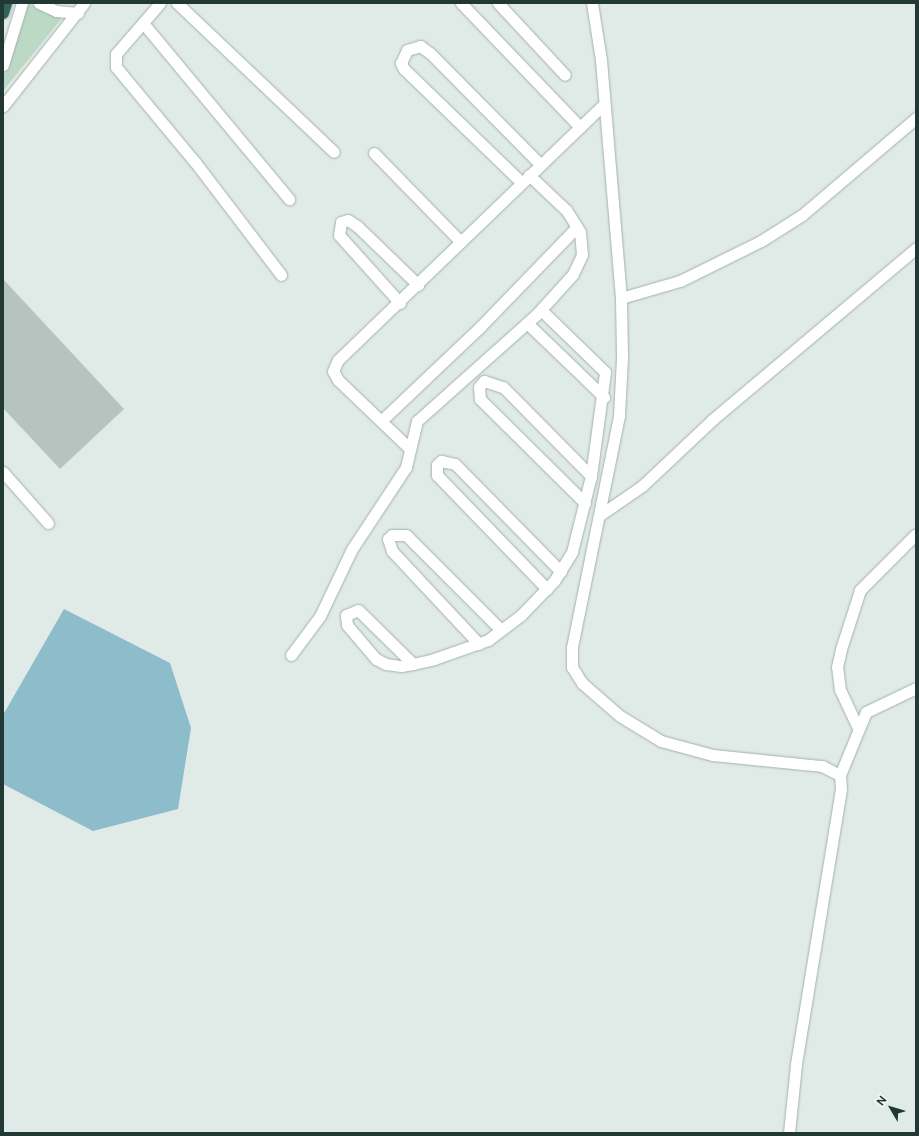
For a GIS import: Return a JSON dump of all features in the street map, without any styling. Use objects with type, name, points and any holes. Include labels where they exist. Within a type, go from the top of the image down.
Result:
[{"type":"highway","points":[[3,13],[6,3]]},
{"type":"street","points":[[3,65],[22,3]]},
{"type":"street","points":[[39,3],[56,11],[78,13]]},
{"type":"street","points":[[3,106],[78,13],[84,3]]},
{"type":"street","points":[[160,3],[116,54],[114,60],[120,75],[195,162],[282,275]]},
{"type":"street","points":[[177,3],[334,152]]},
{"type":"street","points":[[461,3],[580,127]]},
{"type":"street","points":[[498,3],[565,75]]},
{"type":"street","points":[[592,3],[604,104],[621,298],[619,416],[600,516],[572,648],[572,667],[582,683],[620,716],[661,741],[682,749],[822,766],[840,775]]},
{"type":"street","points":[[143,23],[289,199]]},
{"type":"street","points":[[291,655],[320,616],[352,548],[406,466],[417,422],[428,408],[541,310],[573,274],[582,255],[577,227],[566,210],[525,178],[404,69],[401,63],[407,50],[420,46],[430,53],[540,164]]},
{"type":"street","points":[[410,448],[338,380],[334,371],[338,360],[400,303],[525,178],[604,104]]},
{"type":"street","points":[[621,298],[680,281],[761,241],[814,205],[916,118]]},
{"type":"street","points":[[374,153],[461,242]]},
{"type":"street","points":[[400,303],[339,235],[341,222],[348,220],[357,226],[418,285]]},
{"type":"street","points":[[381,421],[480,328],[577,227]]},
{"type":"street","points":[[600,516],[642,486],[712,420],[916,248]]},
{"type":"street","points":[[412,664],[358,610],[346,614],[347,625],[376,658],[386,664],[412,664],[479,644],[501,630],[547,589],[561,572],[572,552],[591,476],[604,397],[605,372],[541,310]]},
{"type":"street","points":[[527,323],[604,397]]},
{"type":"street","points":[[585,503],[480,399],[478,387],[484,381],[503,387],[591,476]]},
{"type":"street","points":[[547,589],[437,475],[437,465],[442,461],[455,464],[561,572]]},
{"type":"street","points":[[3,472],[48,523]]},
{"type":"street","points":[[857,726],[838,676],[843,642],[864,585],[916,534]]},
{"type":"street","points":[[479,644],[392,551],[388,539],[392,535],[406,535],[501,630]]},
{"type":"street","points":[[789,1133],[796,1065],[841,789],[840,775],[857,726],[874,705],[916,688]]},
{"type":"green space","points":[[28,3],[62,18],[3,91],[3,76]]},
{"type":"water","points":[[64,609],[170,663],[191,728],[178,809],[93,831],[3,784],[3,715]]},
{"type":"building","points":[[3,279],[124,409],[60,469],[3,408]]}]
